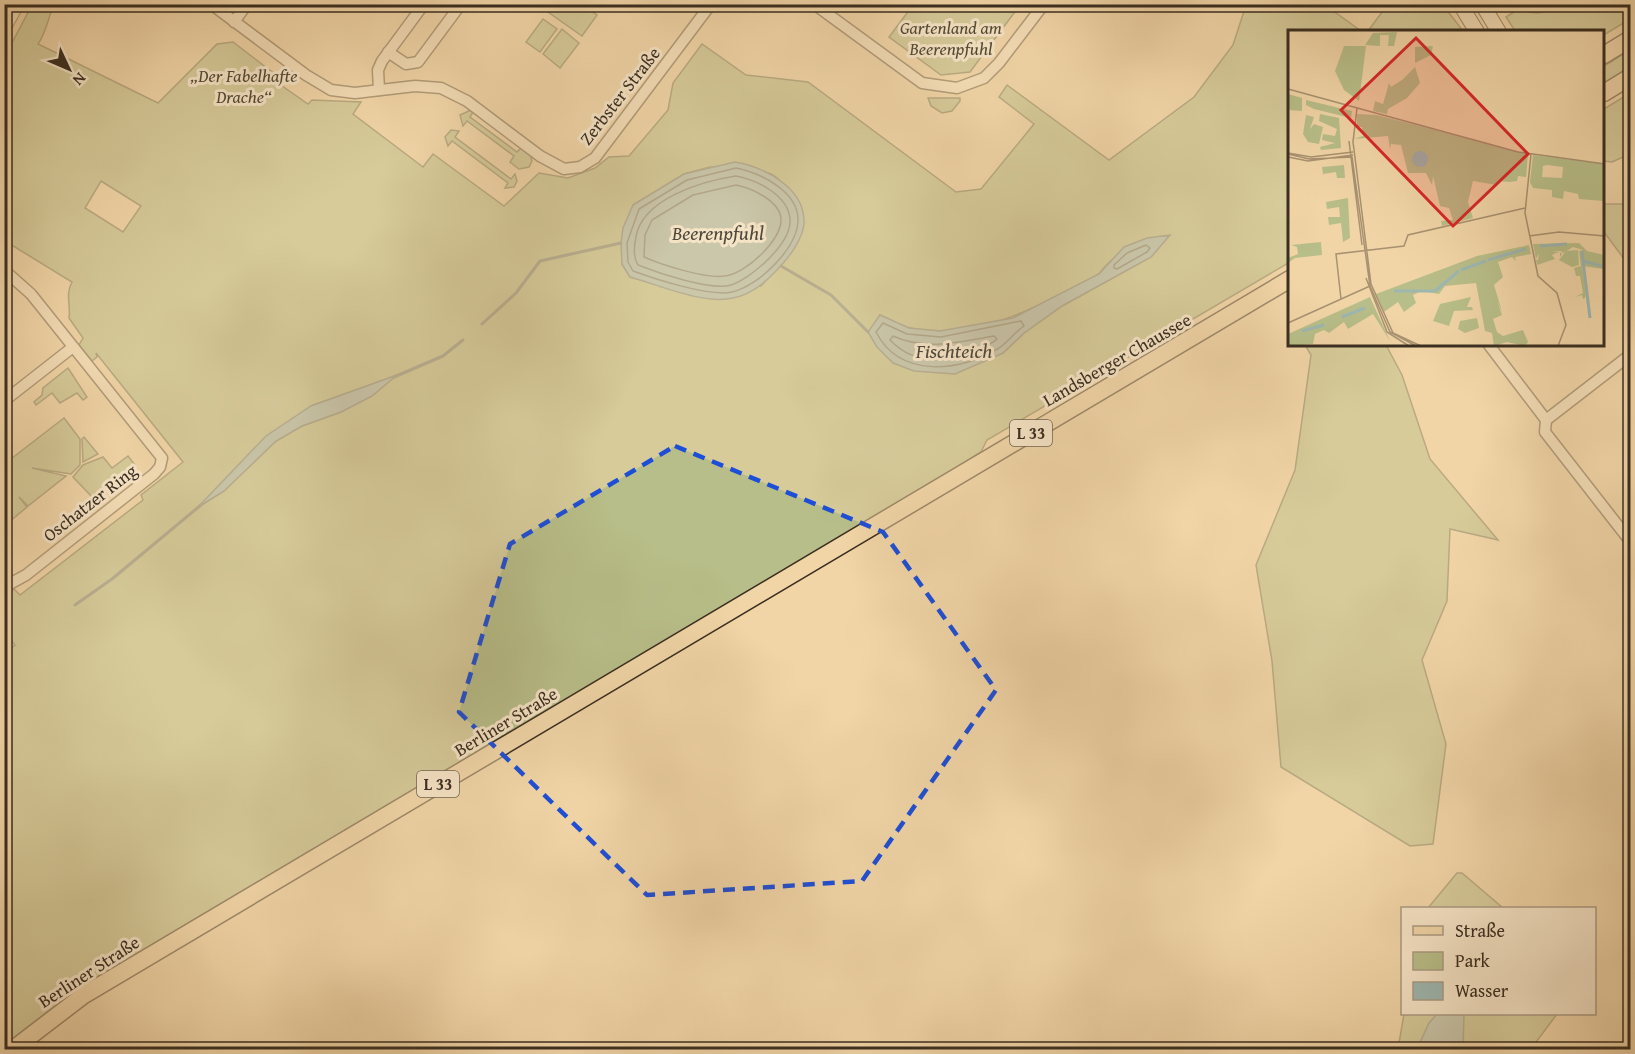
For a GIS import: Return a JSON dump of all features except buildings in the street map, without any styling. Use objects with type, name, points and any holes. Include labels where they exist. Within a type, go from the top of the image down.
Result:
[{"type":"main road","points":[[1460,4],[1476,30]]},
{"type":"main road","points":[[1482,4],[1498,30]]},
{"type":"main road","points":[[1605,54],[1630,39]]},
{"type":"main road","points":[[1605,92],[1630,77]]},
{"type":"main road","name":"Landsberger Chaussee","points":[[870,528],[1288,280]]},
{"type":"main road","name":"Berliner Straße","points":[[12,1050],[84,995],[870,528]]},
{"type":"street","points":[[4,29],[18,4]]},
{"type":"street","name":"Zerbster Straße","points":[[211,4],[322,86],[343,93],[415,86],[441,87],[467,101],[550,163],[564,169],[580,167],[595,158],[711,4]]},
{"type":"street","points":[[234,22],[247,4]]},
{"type":"street","points":[[379,90],[378,70],[388,52],[424,4]]},
{"type":"street","points":[[388,52],[406,64],[418,62],[461,4]]},
{"type":"street","points":[[814,4],[922,83],[957,88],[984,78],[999,63],[1044,4]]},
{"type":"street","name":"Oschatzer Ring","points":[[4,270],[31,294],[162,458],[160,467],[26,575],[4,587]]},
{"type":"street","points":[[1490,346],[1546,420],[1545,432],[1630,541]]},
{"type":"street","points":[[4,400],[73,347]]},
{"type":"street","points":[[1546,420],[1630,355]]},
{"type":"highlighted area","points":[[675,446],[883,532],[996,690],[862,881],[647,895],[459,712],[510,544]]},
{"type":"green space","points":[[1388,4],[1443,5],[1462,30],[1369,30]]},
{"type":"green space","name":"„Der Fabelhafte Drache“","points":[[32,5],[54,5],[38,44],[158,103],[217,44],[233,42],[280,78],[278,83],[308,104],[312,100],[361,102],[353,114],[423,167],[433,154],[504,206],[539,173],[568,178],[595,168],[609,157],[629,156],[668,110],[673,83],[702,44],[746,75],[808,82],[956,192],[981,189],[1034,124],[999,97],[1007,85],[1109,160],[1194,97],[1233,45],[1246,5],[1325,5],[1360,30],[1288,30],[1288,263],[987,440],[981,452],[898,505],[83,989],[5,1046],[4,653],[15,645],[5,632],[5,597],[14,589],[20,595],[143,500],[141,495],[183,462],[96,353],[97,357],[92,361],[79,345],[83,338],[69,318],[69,295],[72,282],[5,241],[4,58]],"holes":[[[710,167],[765,172],[777,178],[797,199],[802,212],[803,225],[791,251],[761,286],[665,286],[630,277],[622,264],[633,205],[684,174]],[[101,181],[141,206],[123,232],[85,208]],[[1169,236],[1151,257],[1062,306],[1024,333],[1003,353],[869,332],[880,315],[906,327],[934,331],[959,330],[1008,318],[1056,297],[1099,274],[1113,259],[1130,247],[1150,239]],[[396,376],[341,412],[302,426],[276,441],[224,491],[200,506],[311,406]]]},
{"type":"green space","points":[[538,5],[582,5],[597,15],[582,36]]},
{"type":"green space","name":"Gartenland am Beerenpfuhl","points":[[913,5],[1020,5],[970,72],[941,75],[889,37]]},
{"type":"green space","points":[[1558,5],[1562,11],[1571,5],[1630,5],[1630,19],[1605,34],[1605,30],[1514,30],[1506,17],[1520,8],[1539,13]]},
{"type":"green space","points":[[543,19],[557,29],[540,52],[526,42]]},
{"type":"green space","points":[[562,29],[579,43],[560,68],[543,54]]},
{"type":"green space","points":[[1630,50],[1630,70],[1605,85],[1605,65]]},
{"type":"green space","points":[[1630,93],[1630,154],[1612,162],[1605,161],[1605,108]]},
{"type":"green space","points":[[928,98],[960,98],[960,101],[952,111],[942,113],[931,106]]},
{"type":"green space","points":[[471,110],[473,112],[470,117],[517,152],[521,148],[530,154],[532,161],[529,167],[519,169],[510,162],[514,156],[467,121],[463,126],[460,115]]},
{"type":"green space","points":[[451,130],[459,131],[455,137],[511,179],[515,174],[517,181],[514,187],[505,188],[508,183],[452,141],[448,146],[445,137]]},
{"type":"green space","points":[[1605,204],[1630,204],[1630,267],[1605,233]]},
{"type":"green space","points":[[1306,346],[1387,346],[1402,375],[1430,459],[1498,540],[1450,529],[1447,601],[1422,660],[1446,744],[1433,844],[1410,846],[1281,767],[1272,661],[1256,565],[1295,470],[1311,355]]},
{"type":"green space","points":[[68,368],[87,397],[83,400],[77,393],[60,403],[52,393],[36,405],[34,402],[42,395],[43,388]]},
{"type":"green space","points":[[64,418],[80,439],[80,465],[71,474],[32,468],[66,476],[28,506],[19,497],[27,507],[9,522],[4,516],[5,469],[11,466],[7,462]]},
{"type":"green space","points":[[84,437],[98,454],[83,462],[82,439]]},
{"type":"green space","points":[[128,456],[135,465],[93,498],[73,477],[83,465],[103,457],[112,468]]},
{"type":"green space","points":[[1457,873],[1462,873],[1502,907],[1429,907]]},
{"type":"green space","points":[[1404,1015],[1556,1015],[1531,1049],[1401,1049],[1399,1043]]},
{"type":"water","name":"Beerenpfuhl","points":[[735,162],[758,169],[780,180],[797,198],[802,208],[804,227],[802,234],[780,267],[751,292],[739,297],[721,299],[695,297],[630,277],[622,264],[621,243],[623,228],[633,205],[684,174]]},
{"type":"water","name":"Fischteich","points":[[1170,235],[1151,257],[1062,306],[1024,333],[1003,353],[955,374],[914,371],[893,363],[877,347],[868,332],[880,315],[909,328],[940,331],[1013,318],[1099,274],[1124,247],[1147,238]]},
{"type":"water","points":[[397,375],[372,396],[341,412],[302,426],[276,441],[224,491],[198,507],[266,436],[311,406]]},
{"type":"water","points":[[1436,1015],[1464,1015],[1463,1049],[1417,1049],[1429,1023]]},
{"type":"waterway","points":[[482,324],[516,293],[540,261],[621,243]]},
{"type":"waterway","points":[[781,266],[831,295],[868,332]]},
{"type":"waterway","points":[[394,377],[443,356],[463,340]]},
{"type":"waterway","points":[[75,605],[112,579],[201,505]]}]
